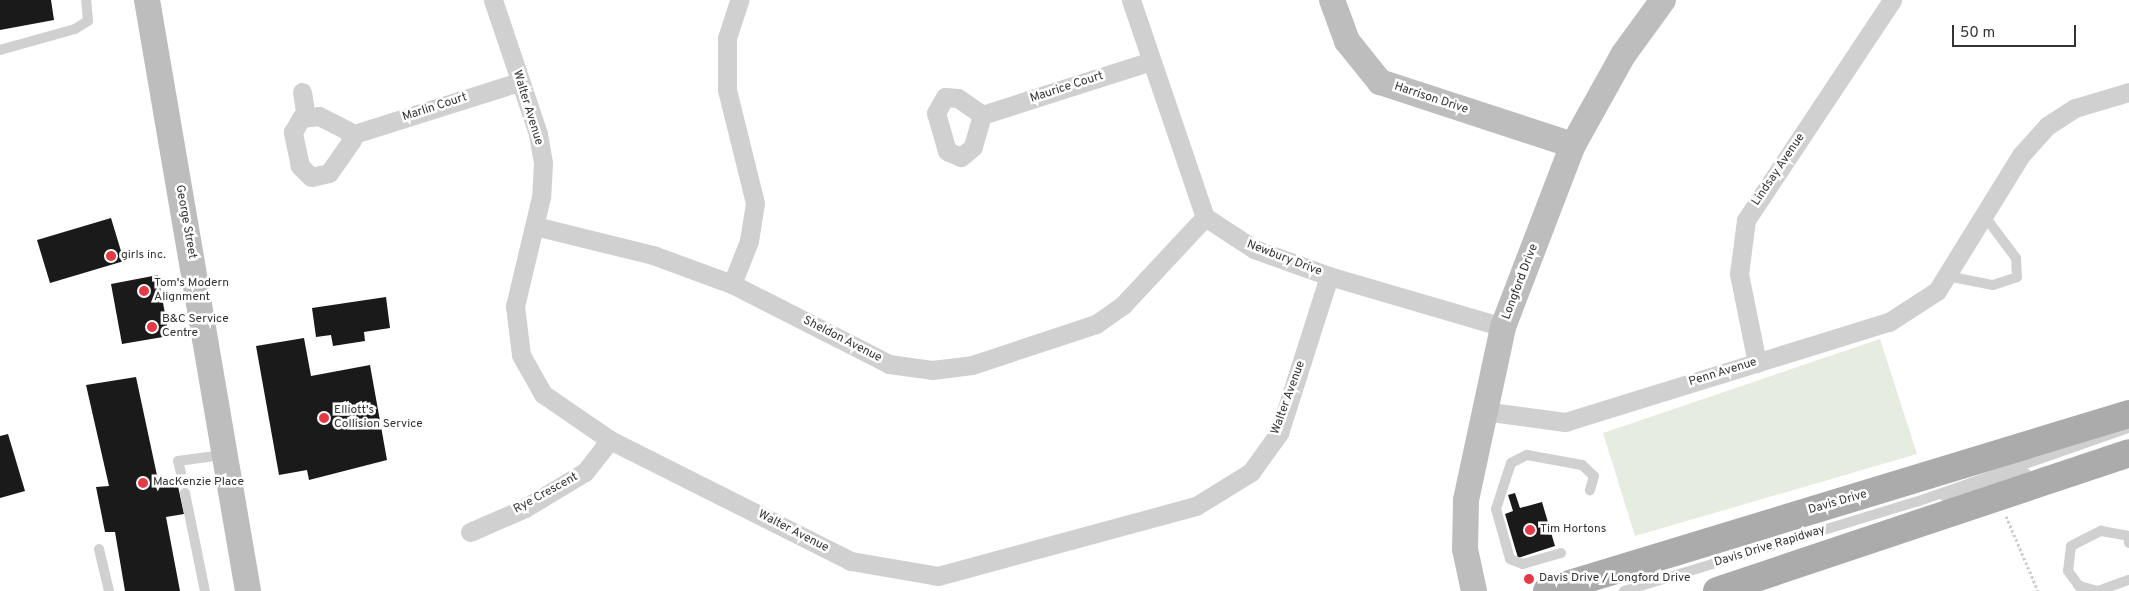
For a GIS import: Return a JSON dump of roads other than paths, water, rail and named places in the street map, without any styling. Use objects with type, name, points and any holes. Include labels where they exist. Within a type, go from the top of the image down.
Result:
[{"type":"main road","name":"Davis Drive","points":[[1547,591],[2129,414]]},
{"type":"main road","points":[[1717,591],[2129,454]]},
{"type":"street","name":"George Street","points":[[147,0],[248,591]]},
{"type":"street","name":"Walter Avenue","points":[[492,0],[538,134],[543,163],[535,226],[515,306],[522,355],[543,394],[610,440],[851,561],[921,583],[1196,506],[1251,472],[1279,433],[1329,276]]},
{"type":"street","points":[[1131,0],[1204,217]]},
{"type":"street","name":"Harrison Drive","points":[[1332,0],[1347,41],[1380,82],[1573,144]]},
{"type":"street","name":"Longford Drive","points":[[1474,591],[1464,525],[1483,411],[1503,327],[1573,144],[1623,55],[1662,0]]},
{"type":"street","name":"Lindsay Avenue","points":[[1757,363],[1739,274],[1746,220],[1892,0]]},
{"type":"street","points":[[731,4],[726,56],[727,90],[755,202],[749,241],[732,284]]},
{"type":"street","name":"Maurice Court","points":[[982,115],[1151,61]]},
{"type":"street","name":"Marlin Court","points":[[351,135],[519,82]]},
{"type":"street","points":[[942,89],[982,115],[973,147],[956,158],[947,151],[936,113],[942,89]]},
{"type":"street","points":[[302,92],[306,116]]},
{"type":"street","name":"Penn Avenue","points":[[1483,411],[1564,422],[1889,322],[1937,291],[1986,218],[2021,155],[2047,126],[2075,108],[2129,92]]},
{"type":"street","points":[[306,116],[329,120],[351,135],[347,149],[329,173],[306,176],[293,132],[297,121],[306,116]]},
{"type":"street","name":"Sheldon Avenue","points":[[535,226],[653,255],[732,284],[889,364],[951,368],[1096,324],[1123,305],[1204,217]]},
{"type":"street","name":"Newbury Drive","points":[[1204,217],[1254,249],[1329,276],[1503,327]]},
{"type":"street","name":"Rye Crescent","points":[[470,532],[525,508],[585,472],[610,440]]},
{"type":"lane","points":[[0,50],[76,29],[88,21],[86,0]]},
{"type":"lane","points":[[1948,276],[1993,285],[2017,277],[2016,258],[1986,218]]},
{"type":"lane","name":"Davis Drive Rapidway","points":[[1624,591],[1916,502],[2129,428]]},
{"type":"lane","name":"Davis Drive Rapidway","points":[[1916,502],[1968,492],[2129,440]]},
{"type":"lane","points":[[180,473],[178,461],[224,455]]},
{"type":"lane","points":[[1560,553],[1523,564],[1510,558],[1496,509],[1511,463],[1527,455],[1582,465],[1594,476],[1590,490]]},
{"type":"lane","points":[[185,493],[205,591]]},
{"type":"lane","points":[[2129,543],[2128,536],[2101,531],[2071,546],[2068,572],[2079,586],[2098,591],[2129,580]]},
{"type":"lane","points":[[99,549],[109,591]]},
{"type":"place","name":"girls inc.","points":[[111,256]]},
{"type":"place","name":"Tom's Modern Alignment","points":[[144,291]]},
{"type":"place","name":"B&C Service Centre","points":[[152,327]]},
{"type":"place","name":"Elliott's Collision Service","points":[[324,418]]},
{"type":"place","name":"MacKenzie Place","points":[[143,483]]},
{"type":"place","name":"Tim Hortons","points":[[1530,530]]},
{"type":"place","name":"Davis Drive / Longford Drive","points":[[1529,579]]}]
